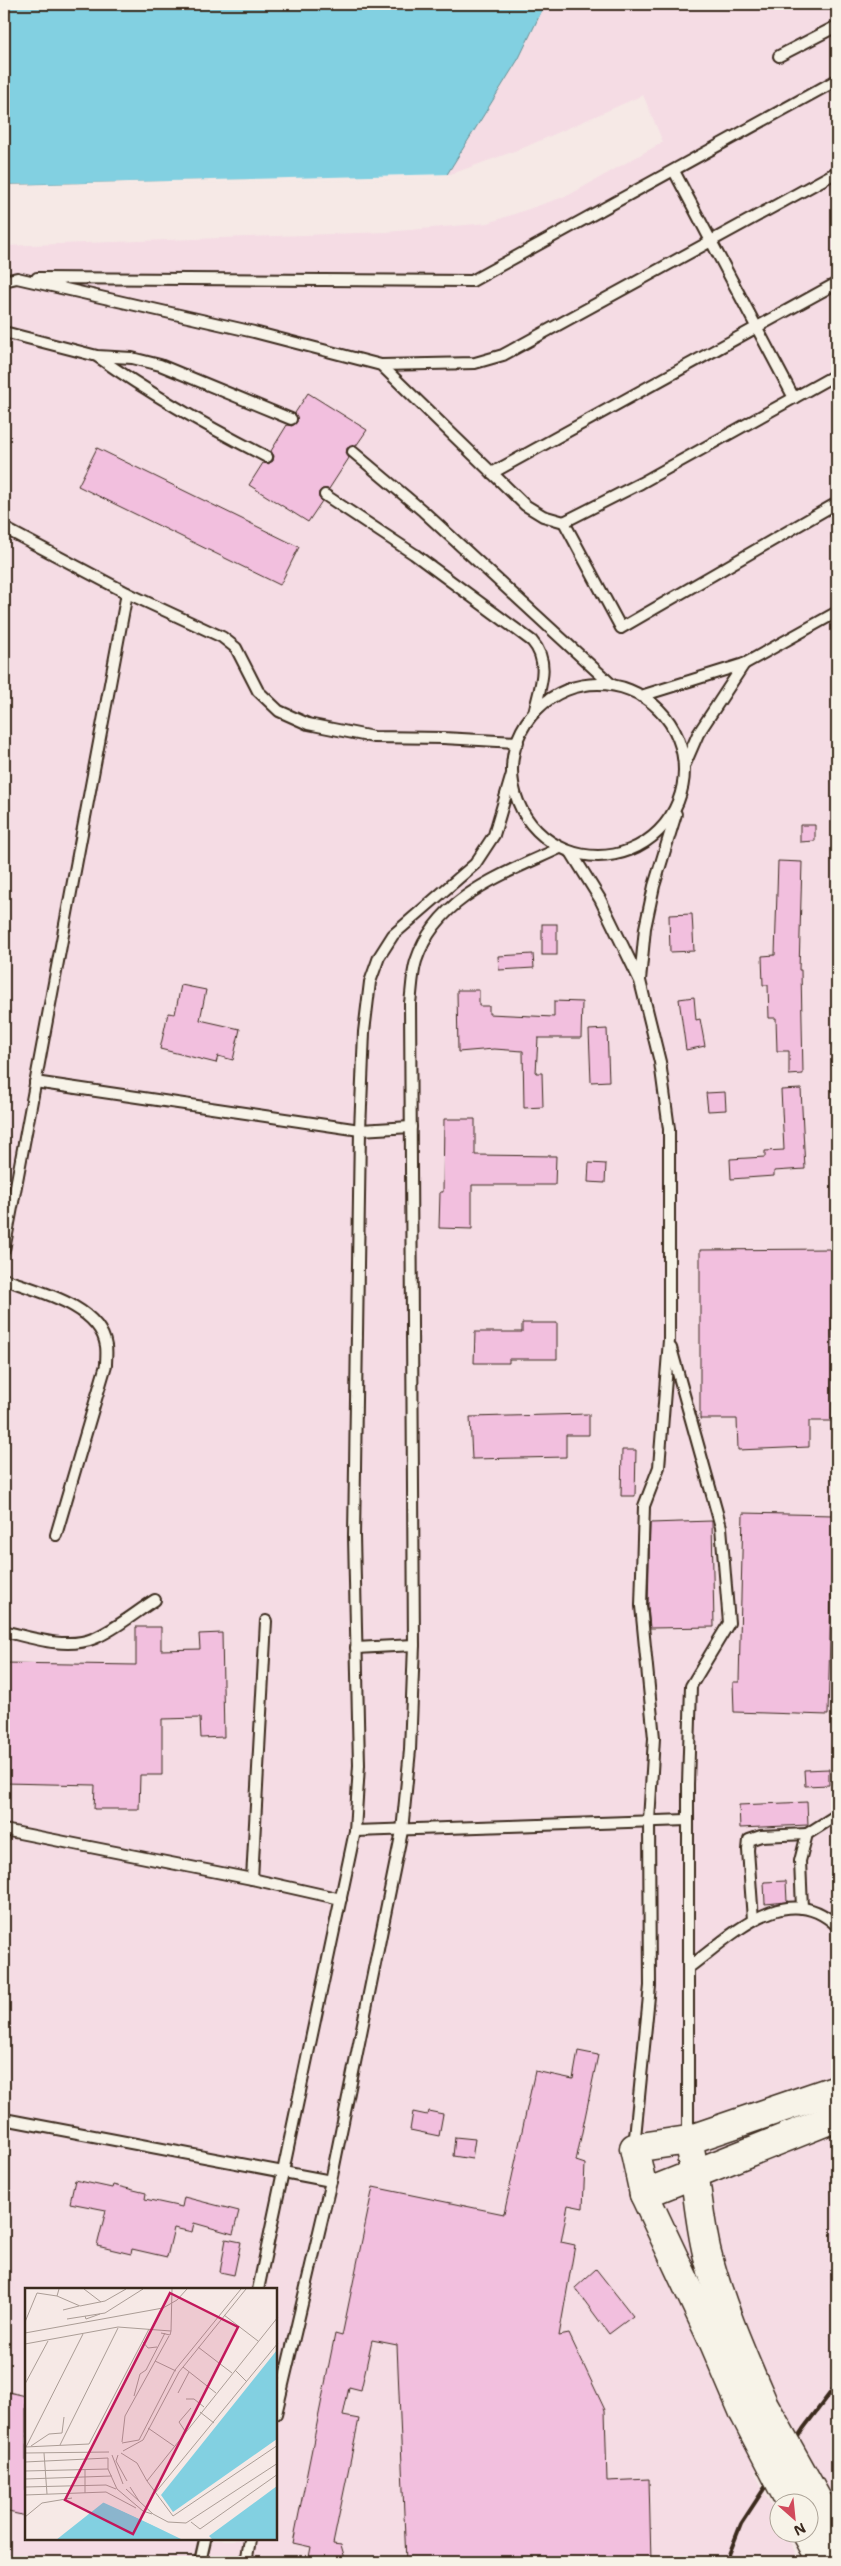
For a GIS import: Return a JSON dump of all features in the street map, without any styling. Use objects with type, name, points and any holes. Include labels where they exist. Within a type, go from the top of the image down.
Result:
[{"type":"main road","points":[[822,2562],[824,2529],[714,2343],[644,2194],[634,2148],[688,2140],[837,2089]]},
{"type":"main road","points":[[644,2194],[837,2117]]},
{"type":"main road","points":[[688,2140],[696,2172],[707,2252],[733,2331],[753,2408],[787,2494]]},
{"type":"lane","points":[[779,56],[837,26]]},
{"type":"lane","points":[[4,281],[17,278],[472,281],[837,80]]},
{"type":"lane","points":[[674,171],[794,398]]},
{"type":"lane","points":[[17,278],[254,332],[381,365],[475,363],[503,354],[837,172]]},
{"type":"lane","points":[[492,473],[837,283]]},
{"type":"lane","points":[[4,332],[97,356],[132,358],[160,365],[291,419]]},
{"type":"lane","points":[[97,356],[141,387],[190,417],[267,457]]},
{"type":"lane","points":[[381,365],[525,505],[543,516],[564,522],[640,483],[837,374]]},
{"type":"lane","points":[[353,452],[423,511],[612,685],[641,696],[666,716],[679,739],[685,764],[684,782],[654,886],[645,928],[640,981]]},
{"type":"lane","points":[[326,495],[414,554],[532,641],[540,650],[543,660],[543,672],[534,713]]},
{"type":"lane","points":[[564,522],[621,628],[837,503]]},
{"type":"lane","points":[[4,528],[127,593],[222,637],[236,648],[258,691],[280,712],[308,724],[373,738],[443,738],[518,742]]},
{"type":"lane","points":[[4,1250],[127,593]]},
{"type":"lane","points":[[641,696],[744,664],[837,612]]},
{"type":"lane","points":[[685,764],[698,734],[744,664]]},
{"type":"lane","points":[[258,2288],[355,1831],[359,1764],[354,1536],[360,1130],[364,1032],[370,982],[379,956],[392,936],[475,864],[494,835],[512,774],[514,752],[522,732],[534,713],[553,698],[576,688],[612,685]]},
{"type":"lane","points":[[512,774],[516,797],[526,818],[541,835],[560,848],[571,852],[597,856],[623,853],[647,841],[667,822],[680,799]]},
{"type":"lane","points":[[278,2396],[280,2379],[331,2180],[402,1831],[410,1750],[414,1645],[410,1003],[415,962],[424,941],[448,907],[468,893],[560,848]]},
{"type":"lane","points":[[571,852],[600,899],[640,981],[660,1062],[669,1129],[669,1340],[659,1467],[644,1506],[641,1606],[654,1738],[649,1821],[650,1986],[634,2148]]},
{"type":"lane","points":[[35,1082],[360,1130],[411,1127]]},
{"type":"lane","points":[[4,1279],[75,1305],[93,1320],[106,1344],[106,1365],[56,1535]]},
{"type":"lane","points":[[669,1340],[721,1528],[729,1623],[691,1686],[687,1820],[688,2140]]},
{"type":"lane","points":[[4,1631],[48,1641],[75,1642],[96,1638],[155,1600]]},
{"type":"lane","points":[[252,1879],[266,1621]]},
{"type":"lane","points":[[356,1648],[414,1645]]},
{"type":"lane","points":[[753,1920],[749,1840],[761,1836],[806,1834],[837,1815]]},
{"type":"lane","points":[[355,1831],[402,1831],[687,1820]]},
{"type":"lane","points":[[4,1830],[252,1879],[341,1899]]},
{"type":"lane","points":[[802,1908],[800,1861],[806,1834]]},
{"type":"lane","points":[[688,1968],[753,1920],[786,1907],[802,1908],[826,1915],[837,1926]]},
{"type":"lane","points":[[4,2119],[331,2180]]},
{"type":"lane","points":[[200,2562],[205,2541]]},
{"type":"lane","points":[[246,2562],[250,2541]]},
{"type":"shaded area","points":[[545,4],[837,4],[837,2505],[781,2405],[755,2473],[768,2499],[768,2544],[791,2544],[800,2562],[4,2562],[4,246],[386,232],[488,223],[569,195],[663,142],[643,95],[523,148],[446,176],[519,58]]},
{"type":"water","points":[[4,4],[545,4],[519,58],[446,176],[4,185]]},
{"type":"pier","points":[[450,174],[446,178],[4,187],[4,185]]},
{"type":"building","points":[[308,393],[367,430],[356,446],[347,448],[346,454],[349,458],[329,489],[322,489],[319,492],[319,498],[322,501],[308,522],[249,485],[263,463],[268,464],[273,461],[274,456],[271,451],[287,425],[292,426],[297,422],[295,413]]},
{"type":"building","points":[[97,448],[299,547],[280,585],[78,486]]},
{"type":"building","points":[[800,825],[815,825],[815,841],[800,842]]},
{"type":"building","points":[[778,861],[802,862],[799,970],[801,970],[803,1074],[789,1075],[789,1051],[777,1051],[776,1018],[769,1018],[768,985],[763,985],[762,956],[775,955]]},
{"type":"building","points":[[692,914],[694,951],[670,952],[669,915]]},
{"type":"building","points":[[542,924],[557,924],[557,955],[542,955]]},
{"type":"building","points":[[533,954],[534,968],[499,970],[498,956]]},
{"type":"building","points":[[181,985],[206,990],[200,1020],[240,1029],[233,1060],[218,1056],[216,1063],[160,1049],[168,1013],[175,1014]]},
{"type":"building","points":[[457,990],[479,990],[479,1006],[489,1006],[489,1014],[554,1017],[554,1001],[582,1002],[581,1038],[538,1038],[536,1073],[542,1073],[543,1107],[524,1108],[523,1051],[494,1049],[458,1052]]},
{"type":"building","points":[[694,997],[696,1020],[700,1019],[705,1046],[686,1050],[679,999]]},
{"type":"building","points":[[607,1029],[609,1081],[591,1082],[589,1030]]},
{"type":"building","points":[[801,1089],[805,1169],[774,1171],[774,1176],[731,1179],[730,1159],[765,1157],[765,1151],[784,1150],[781,1090]]},
{"type":"building","points":[[725,1092],[726,1110],[708,1111],[706,1093]]},
{"type":"building","points":[[444,1119],[475,1119],[475,1155],[556,1156],[555,1185],[472,1185],[472,1229],[439,1228],[440,1192],[443,1192]]},
{"type":"building","points":[[589,1163],[606,1164],[605,1183],[588,1182]]},
{"type":"building","points":[[832,1249],[832,1421],[809,1421],[809,1447],[738,1450],[737,1419],[700,1419],[700,1250]]},
{"type":"building","points":[[522,1323],[557,1323],[557,1359],[509,1359],[509,1363],[474,1363],[475,1332],[522,1332]]},
{"type":"building","points":[[589,1414],[589,1435],[566,1435],[566,1457],[472,1459],[470,1417]]},
{"type":"building","points":[[622,1450],[636,1450],[635,1496],[621,1496]]},
{"type":"building","points":[[743,1513],[833,1515],[828,1715],[734,1712],[733,1682],[739,1682]]},
{"type":"building","points":[[712,1521],[714,1627],[650,1628],[648,1606],[650,1523]]},
{"type":"building","points":[[136,1627],[161,1627],[161,1650],[200,1649],[199,1634],[222,1633],[224,1737],[201,1738],[200,1718],[162,1719],[162,1775],[140,1775],[139,1809],[94,1809],[95,1785],[4,1783],[4,1663],[136,1665]]},
{"type":"building","points":[[829,1769],[829,1785],[805,1786],[804,1770]]},
{"type":"building","points":[[807,1802],[808,1825],[740,1828],[739,1805]]},
{"type":"building","points":[[786,1881],[787,1902],[765,1904],[764,1882]]},
{"type":"building","points":[[578,2051],[598,2055],[576,2161],[585,2164],[583,2208],[568,2205],[561,2242],[575,2245],[559,2336],[569,2334],[605,2410],[607,2481],[649,2479],[651,2562],[406,2562],[397,2345],[372,2340],[361,2390],[349,2387],[343,2416],[359,2419],[333,2544],[341,2545],[346,2562],[308,2562],[311,2547],[293,2543],[335,2334],[342,2336],[373,2187],[504,2214],[535,2071],[573,2079]]},
{"type":"building","points":[[428,2111],[443,2114],[439,2136],[410,2130],[413,2112],[427,2115]]},
{"type":"building","points":[[455,2137],[475,2139],[472,2159],[453,2156]]},
{"type":"building","points":[[75,2180],[112,2188],[113,2185],[146,2193],[145,2199],[182,2207],[184,2197],[239,2211],[233,2234],[194,2223],[192,2232],[174,2228],[167,2257],[132,2249],[131,2254],[97,2246],[106,2210],[70,2203]]},
{"type":"building","points":[[226,2239],[241,2242],[234,2275],[220,2272]]},
{"type":"building","points":[[596,2269],[633,2316],[609,2334],[575,2288]]},
{"type":"building","points":[[4,2391],[25,2396],[25,2516],[4,2511]]},
{"type":"railway","points":[[726,2562],[741,2524],[803,2429],[837,2384]]}]
